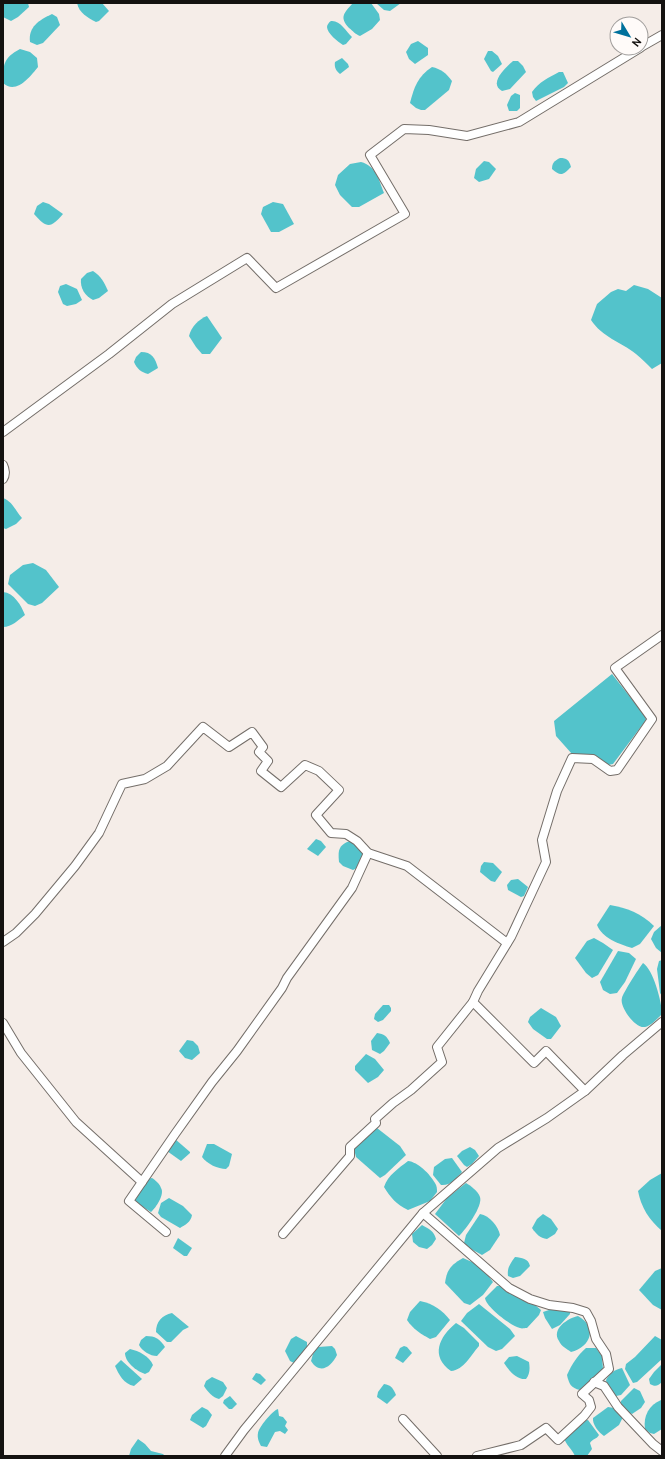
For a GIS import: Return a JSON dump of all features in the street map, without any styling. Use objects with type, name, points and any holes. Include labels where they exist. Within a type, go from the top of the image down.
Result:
[{"type":"street","points":[[649,43],[662,35]]},
{"type":"street","points":[[3,432],[108,354],[172,304],[247,258],[276,288],[405,214],[370,155],[404,129],[429,130],[467,136],[519,122],[627,56]]},
{"type":"street","points":[[3,465],[3,479]]},
{"type":"street","points":[[283,1234],[350,1156],[350,1147],[376,1123],[376,1119],[393,1102],[411,1090],[442,1062],[436,1047],[473,1002],[507,943],[546,862],[542,840],[557,791],[572,758],[593,760],[610,771],[617,770],[652,719],[615,668],[662,635]]},
{"type":"street","points":[[3,942],[16,933],[35,914],[100,833],[122,784],[145,779],[167,766],[203,727],[228,748],[252,732],[263,747],[259,752],[268,761],[261,771],[281,787],[305,765],[319,771],[339,790],[316,815],[331,833],[346,834],[357,841],[368,853],[407,866],[507,943]]},
{"type":"street","points":[[166,1232],[129,1201],[212,1082],[238,1051],[282,988],[287,978],[352,888],[368,853]]},
{"type":"street","points":[[473,1002],[534,1063],[546,1050],[585,1091]]},
{"type":"street","points":[[225,1456],[244,1430],[423,1214],[498,1148],[547,1118],[585,1091],[623,1055],[662,1022]]},
{"type":"street","points":[[3,1023],[29,1063],[76,1122],[142,1182]]},
{"type":"street","points":[[423,1214],[509,1288],[549,1305],[573,1308],[586,1312],[591,1321],[596,1339],[606,1354],[609,1369],[582,1394],[589,1400],[590,1407],[584,1416],[558,1440],[546,1428],[521,1445],[478,1456]]},
{"type":"street","points":[[594,1382],[604,1386],[618,1407],[653,1444],[662,1451]]},
{"type":"street","points":[[403,1419],[437,1456]]},
{"type":"water","points":[[3,3],[28,3],[29,7],[11,21],[3,17]]},
{"type":"water","points":[[77,3],[102,3],[109,11],[96,22],[82,12]]},
{"type":"water","points":[[353,3],[371,3],[379,14],[380,20],[372,29],[360,36],[349,28],[343,18],[345,12]]},
{"type":"water","points":[[376,3],[401,3],[390,11],[384,10]]},
{"type":"water","points":[[52,14],[57,17],[60,25],[43,43],[37,45],[30,42],[31,32],[35,25]]},
{"type":"water","points":[[331,21],[340,24],[352,37],[346,44],[341,44],[327,29],[327,26]]},
{"type":"water","points":[[418,41],[428,48],[428,55],[415,64],[409,59],[406,52],[411,44]]},
{"type":"water","points":[[20,49],[30,52],[37,58],[38,67],[27,80],[18,86],[8,86],[3,83],[5,63],[14,52]]},
{"type":"water","points":[[488,51],[492,51],[498,56],[502,64],[493,72],[484,59]]},
{"type":"water","points":[[342,58],[349,67],[340,74],[337,72],[335,62]]},
{"type":"water","points":[[513,61],[518,61],[526,72],[510,89],[502,91],[498,88],[497,80],[503,71]]},
{"type":"water","points":[[432,67],[443,72],[452,81],[449,90],[425,110],[421,110],[410,103],[417,82],[427,70]]},
{"type":"water","points":[[559,72],[563,72],[568,83],[564,87],[536,101],[532,92],[544,80]]},
{"type":"water","points":[[515,93],[520,95],[520,108],[517,111],[509,111],[507,105],[511,96]]},
{"type":"water","points":[[560,158],[567,160],[571,167],[562,174],[552,169],[554,162]]},
{"type":"water","points":[[484,161],[489,162],[496,169],[489,179],[479,182],[474,178],[476,169]]},
{"type":"water","points":[[361,162],[374,170],[384,193],[359,207],[352,207],[340,195],[335,185],[338,175],[350,164]]},
{"type":"water","points":[[43,202],[49,204],[63,214],[55,222],[49,225],[42,222],[34,214],[37,206]]},
{"type":"water","points":[[273,202],[283,204],[294,224],[279,232],[271,232],[261,214],[263,207]]},
{"type":"water","points":[[93,271],[102,280],[108,291],[99,298],[93,300],[81,286],[81,279],[87,273]]},
{"type":"water","points":[[66,284],[77,289],[82,300],[76,304],[67,306],[63,304],[58,292],[60,286]]},
{"type":"water","points":[[634,285],[648,289],[662,298],[662,363],[652,369],[636,354],[601,331],[591,320],[597,304],[611,292],[618,289],[626,291]]},
{"type":"water","points":[[207,316],[222,338],[210,354],[202,354],[189,336],[196,324]]},
{"type":"water","points":[[141,352],[150,354],[156,361],[158,368],[148,374],[136,367],[134,362],[136,357]]},
{"type":"water","points":[[3,498],[12,504],[22,518],[16,524],[6,529],[3,528]]},
{"type":"water","points":[[33,563],[46,570],[59,587],[42,603],[35,606],[28,604],[8,584],[10,575],[23,565]]},
{"type":"water","points":[[3,592],[14,597],[25,615],[12,625],[6,627],[3,627]]},
{"type":"water","points":[[612,674],[645,716],[646,720],[613,764],[608,765],[594,755],[572,754],[556,736],[554,721]]},
{"type":"water","points":[[316,839],[321,841],[326,847],[318,856],[307,849]]},
{"type":"water","points":[[350,841],[364,852],[357,868],[353,870],[343,866],[339,862],[341,847],[343,844]]},
{"type":"water","points":[[484,862],[493,863],[502,872],[495,882],[491,881],[480,872],[481,866]]},
{"type":"water","points":[[518,879],[528,887],[524,896],[521,897],[508,890],[507,885],[511,880]]},
{"type":"water","points":[[610,905],[634,912],[654,926],[640,944],[632,948],[622,945],[607,937],[599,930],[597,925]]},
{"type":"water","points":[[662,925],[662,953],[656,948],[651,939],[654,932]]},
{"type":"water","points":[[594,938],[613,950],[598,975],[592,978],[586,973],[575,958],[587,941]]},
{"type":"water","points":[[618,951],[629,953],[636,959],[625,982],[617,993],[610,994],[603,990],[600,982]]},
{"type":"water","points":[[662,960],[662,996],[660,993],[657,969],[659,961]]},
{"type":"water","points":[[643,963],[647,966],[659,994],[662,1014],[652,1024],[641,1027],[633,1021],[625,1011],[622,998]]},
{"type":"water","points":[[383,1005],[389,1005],[391,1011],[383,1020],[378,1022],[374,1019],[375,1014]]},
{"type":"water","points":[[541,1008],[556,1017],[561,1026],[551,1039],[547,1039],[533,1029],[528,1022],[530,1017]]},
{"type":"water","points":[[377,1033],[385,1036],[390,1043],[380,1054],[372,1050],[371,1041]]},
{"type":"water","points":[[187,1040],[193,1041],[198,1046],[200,1053],[192,1060],[185,1058],[179,1051]]},
{"type":"water","points":[[366,1054],[375,1059],[384,1070],[378,1077],[368,1083],[355,1070],[355,1066]]},
{"type":"water","points":[[377,1128],[400,1146],[406,1155],[380,1178],[356,1157],[354,1149]]},
{"type":"water","points":[[175,1139],[190,1152],[181,1161],[167,1151]]},
{"type":"water","points":[[207,1144],[214,1144],[232,1154],[229,1166],[226,1169],[213,1166],[202,1157]]},
{"type":"water","points":[[470,1147],[475,1150],[479,1156],[467,1167],[457,1156],[462,1151]]},
{"type":"water","points":[[452,1158],[462,1172],[450,1183],[441,1185],[433,1175],[434,1167],[445,1159]]},
{"type":"water","points":[[408,1161],[420,1166],[427,1172],[436,1184],[437,1192],[430,1201],[408,1210],[394,1200],[384,1187],[391,1175]]},
{"type":"water","points":[[662,1173],[662,1231],[646,1213],[638,1191],[650,1180]]},
{"type":"water","points":[[152,1178],[159,1184],[162,1194],[151,1212],[135,1201],[146,1179]]},
{"type":"water","points":[[466,1183],[478,1193],[480,1201],[477,1211],[459,1236],[435,1214],[447,1198]]},
{"type":"water","points":[[169,1198],[183,1206],[192,1215],[189,1221],[180,1228],[161,1217],[158,1213],[161,1203]]},
{"type":"water","points":[[480,1214],[484,1215],[493,1222],[500,1235],[490,1250],[482,1255],[464,1243],[466,1235]]},
{"type":"water","points":[[543,1214],[551,1219],[558,1229],[555,1234],[547,1239],[542,1238],[532,1228],[537,1219]]},
{"type":"water","points":[[422,1225],[433,1232],[436,1239],[427,1249],[419,1247],[413,1242],[412,1234]]},
{"type":"water","points":[[178,1238],[192,1248],[187,1256],[184,1256],[173,1248]]},
{"type":"water","points":[[515,1257],[526,1260],[530,1266],[520,1276],[513,1278],[508,1276],[508,1268]]},
{"type":"water","points":[[463,1258],[481,1266],[493,1282],[483,1295],[470,1305],[464,1303],[445,1283],[450,1268]]},
{"type":"water","points":[[662,1268],[662,1310],[653,1305],[639,1290],[655,1271]]},
{"type":"water","points":[[497,1286],[500,1286],[535,1305],[541,1310],[539,1315],[527,1328],[516,1327],[511,1324],[494,1311],[486,1302],[485,1298]]},
{"type":"water","points":[[420,1301],[437,1308],[450,1320],[436,1337],[430,1339],[415,1329],[407,1320],[410,1312]]},
{"type":"water","points":[[479,1304],[510,1329],[515,1336],[502,1349],[496,1351],[488,1347],[461,1321],[467,1313]]},
{"type":"water","points":[[549,1310],[565,1310],[570,1311],[570,1314],[560,1325],[552,1329],[543,1312]]},
{"type":"water","points":[[172,1313],[189,1327],[183,1330],[171,1342],[167,1342],[156,1332],[156,1328],[158,1322],[163,1317]]},
{"type":"water","points":[[578,1316],[584,1320],[588,1326],[590,1336],[583,1346],[571,1352],[560,1343],[557,1337],[557,1332],[565,1322]]},
{"type":"water","points":[[456,1323],[464,1328],[479,1343],[479,1346],[467,1362],[460,1368],[451,1371],[444,1365],[441,1359],[439,1347],[445,1334]]},
{"type":"water","points":[[146,1336],[157,1338],[165,1347],[157,1356],[146,1353],[139,1345],[141,1340]]},
{"type":"water","points":[[296,1336],[307,1342],[307,1348],[296,1364],[290,1361],[285,1351],[291,1339]]},
{"type":"water","points":[[655,1336],[662,1340],[662,1359],[637,1382],[633,1383],[625,1369],[626,1364],[635,1357]]},
{"type":"water","points":[[332,1346],[337,1355],[332,1363],[325,1368],[318,1368],[314,1365],[311,1361],[313,1354],[318,1347]]},
{"type":"water","points":[[404,1346],[407,1347],[412,1353],[403,1363],[395,1358],[400,1348]]},
{"type":"water","points":[[586,1348],[596,1348],[602,1356],[603,1369],[580,1390],[571,1385],[567,1375],[575,1360]]},
{"type":"water","points":[[130,1349],[149,1359],[153,1365],[149,1372],[145,1374],[142,1373],[129,1363],[125,1353]]},
{"type":"water","points":[[517,1356],[529,1362],[530,1366],[526,1379],[516,1376],[504,1363],[509,1357]]},
{"type":"water","points":[[121,1360],[142,1379],[134,1386],[127,1383],[120,1376],[115,1366]]},
{"type":"water","points":[[662,1364],[662,1382],[656,1386],[653,1386],[650,1384],[649,1379]]},
{"type":"water","points":[[622,1368],[630,1385],[621,1395],[616,1396],[609,1389],[606,1380],[612,1372]]},
{"type":"water","points":[[256,1373],[260,1374],[266,1380],[261,1385],[252,1379]]},
{"type":"water","points":[[212,1377],[223,1382],[227,1388],[223,1396],[219,1399],[212,1396],[204,1386],[206,1381]]},
{"type":"water","points":[[384,1384],[392,1387],[396,1395],[387,1404],[377,1397],[378,1392]]},
{"type":"water","points":[[634,1388],[640,1391],[645,1402],[641,1408],[632,1414],[621,1405],[621,1401]]},
{"type":"water","points":[[230,1396],[237,1404],[232,1409],[229,1409],[223,1403],[224,1400]]},
{"type":"water","points":[[661,1400],[662,1429],[654,1434],[650,1433],[645,1429],[646,1415],[653,1405]]},
{"type":"water","points":[[202,1407],[208,1410],[212,1415],[206,1426],[203,1428],[190,1420],[192,1415]]},
{"type":"water","points":[[608,1407],[614,1408],[623,1417],[619,1425],[604,1436],[596,1428],[593,1418]]},
{"type":"water","points":[[278,1409],[279,1416],[283,1417],[287,1422],[285,1426],[288,1430],[285,1434],[280,1431],[275,1432],[267,1447],[261,1446],[258,1438],[259,1430],[269,1416]]},
{"type":"water","points":[[588,1420],[599,1435],[590,1443],[592,1449],[587,1456],[575,1456],[564,1438],[581,1421]]},
{"type":"water","points":[[138,1439],[151,1451],[163,1454],[165,1456],[129,1456],[131,1449]]}]
